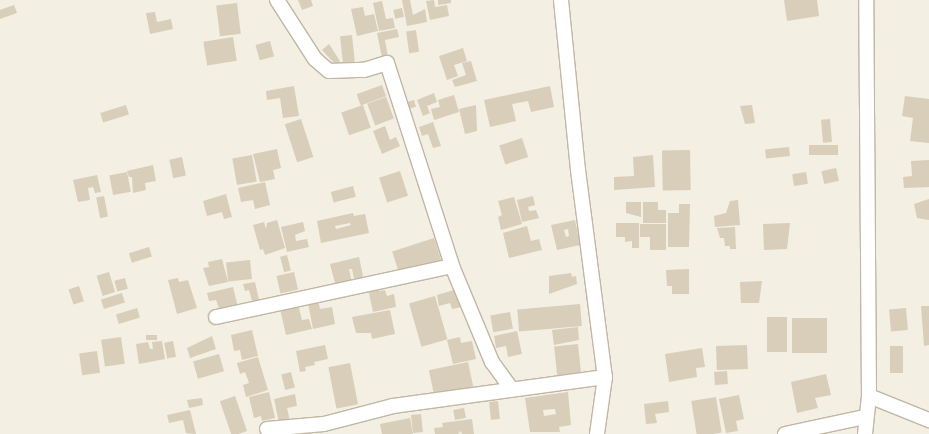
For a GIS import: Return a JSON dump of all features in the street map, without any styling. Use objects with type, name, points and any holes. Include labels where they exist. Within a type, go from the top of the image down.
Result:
[{"type":"street","points":[[276,0],[315,59],[329,71],[364,70],[387,63],[452,266],[492,362],[512,390]]},
{"type":"street","points":[[562,0],[578,170],[605,377],[597,434]]},
{"type":"street","points":[[865,434],[865,417],[869,396],[866,0]]},
{"type":"street","points":[[216,317],[452,266]]},
{"type":"street","points":[[267,429],[324,424],[393,406],[605,377]]},
{"type":"street","points":[[869,396],[929,420]]},
{"type":"street","points":[[785,434],[865,417]]},
{"type":"building","points":[[298,0],[311,0],[313,6],[302,10]]},
{"type":"building","points":[[402,0],[410,0],[413,15],[425,9],[427,22],[407,26]]},
{"type":"building","points":[[434,0],[435,7],[447,5],[449,16],[430,20],[426,1]]},
{"type":"building","points":[[438,0],[451,0],[451,3],[438,5]]},
{"type":"building","points":[[784,0],[817,0],[819,16],[787,21]]},
{"type":"building","points":[[382,1],[386,19],[393,18],[395,28],[379,31],[373,3]]},
{"type":"building","points":[[237,3],[241,34],[220,36],[216,6]]},
{"type":"building","points":[[14,5],[17,13],[0,19],[0,10]]},
{"type":"building","points":[[363,7],[365,16],[374,14],[378,31],[357,36],[351,9]]},
{"type":"building","points":[[402,8],[404,17],[395,19],[393,10]]},
{"type":"building","points":[[155,12],[157,22],[171,19],[173,29],[150,34],[146,13]]},
{"type":"building","points":[[397,29],[399,37],[385,40],[388,57],[382,58],[377,33]]},
{"type":"building","points":[[416,30],[419,52],[409,53],[406,31]]},
{"type":"building","points":[[352,35],[355,62],[343,63],[340,36]]},
{"type":"building","points":[[233,37],[237,61],[207,65],[203,42]]},
{"type":"building","points":[[270,41],[274,56],[260,60],[256,45]]},
{"type":"building","points":[[329,44],[340,61],[336,65],[322,50]]},
{"type":"building","points":[[463,48],[467,61],[454,65],[458,76],[447,80],[439,56]]},
{"type":"building","points":[[471,61],[477,81],[455,87],[452,80],[466,75],[462,63]]},
{"type":"building","points":[[382,85],[386,96],[361,106],[357,94]]},
{"type":"building","points":[[294,86],[299,116],[283,118],[280,98],[267,100],[266,91]]},
{"type":"building","points":[[550,86],[554,107],[531,112],[528,101],[512,104],[516,121],[490,127],[484,100]]},
{"type":"building","points":[[434,93],[437,102],[427,106],[430,113],[423,116],[417,100]]},
{"type":"building","points":[[454,95],[459,112],[434,120],[431,109],[440,107],[438,100]]},
{"type":"building","points":[[905,96],[929,99],[929,143],[910,141],[913,118],[902,116]]},
{"type":"building","points":[[386,97],[394,119],[375,125],[367,104]]},
{"type":"building","points":[[414,100],[416,107],[405,110],[403,103]]},
{"type":"building","points":[[126,105],[129,115],[103,122],[100,113]]},
{"type":"building","points":[[363,105],[371,128],[349,135],[341,112]]},
{"type":"building","points":[[476,105],[477,131],[465,134],[459,109]]},
{"type":"building","points":[[752,105],[755,123],[745,124],[740,106]]},
{"type":"building","points":[[301,119],[313,157],[297,162],[285,124]]},
{"type":"building","points":[[830,119],[832,142],[823,143],[821,120]]},
{"type":"building","points":[[433,122],[441,146],[433,148],[428,134],[422,136],[419,127]]},
{"type":"building","points":[[385,126],[390,140],[396,137],[400,146],[382,154],[373,131]]},
{"type":"building","points":[[522,138],[528,157],[505,164],[499,145]]},
{"type":"building","points":[[809,145],[838,145],[838,155],[809,155]]},
{"type":"building","points":[[789,147],[790,156],[766,158],[765,150]]},
{"type":"building","points":[[277,149],[281,168],[273,170],[275,179],[260,182],[253,154]]},
{"type":"building","points":[[662,150],[690,150],[691,190],[663,190]]},
{"type":"building","points":[[252,155],[257,182],[237,185],[232,158]]},
{"type":"building","points":[[653,155],[655,187],[614,190],[614,177],[634,176],[633,157]]},
{"type":"building","points":[[182,157],[186,176],[173,178],[169,160]]},
{"type":"building","points":[[929,160],[929,187],[904,188],[903,177],[912,176],[911,161]]},
{"type":"building","points":[[153,165],[156,181],[145,183],[146,190],[133,193],[132,177],[129,177],[127,171]]},
{"type":"building","points":[[836,168],[839,181],[824,184],[821,171]]},
{"type":"building","points":[[400,171],[408,196],[387,203],[379,178]]},
{"type":"building","points":[[127,172],[131,192],[113,195],[109,175]]},
{"type":"building","points":[[806,172],[808,184],[794,186],[792,174]]},
{"type":"building","points":[[97,175],[101,192],[95,193],[93,187],[88,188],[90,200],[78,202],[73,180]]},
{"type":"building","points":[[265,182],[270,205],[255,209],[253,200],[241,202],[238,188]]},
{"type":"building","points":[[353,186],[356,197],[334,203],[331,192]]},
{"type":"building","points":[[226,194],[232,217],[224,219],[222,212],[207,216],[203,201]]},
{"type":"building","points":[[104,196],[108,217],[100,218],[96,198]]},
{"type":"building","points":[[533,196],[535,205],[528,207],[529,211],[536,210],[539,218],[522,222],[517,200]]},
{"type":"building","points":[[514,197],[522,224],[501,230],[498,217],[502,215],[498,201]]},
{"type":"building","points":[[929,199],[929,220],[917,218],[914,204]]},
{"type":"building","points":[[738,200],[740,225],[715,227],[714,216],[726,213],[730,201]]},
{"type":"building","points":[[626,202],[641,202],[641,217],[626,213]]},
{"type":"building","points":[[643,202],[658,202],[658,210],[666,210],[666,223],[643,223]]},
{"type":"building","points":[[679,204],[690,204],[689,247],[668,247],[668,213],[679,213]]},
{"type":"building","points":[[353,213],[354,216],[365,214],[369,233],[321,243],[317,221]],"holes":[[[350,223],[351,225],[336,229],[335,226]]]},
{"type":"building","points":[[277,220],[285,248],[265,255],[263,249],[260,250],[253,225],[264,222],[266,229],[267,223]]},
{"type":"building","points":[[575,220],[580,245],[557,250],[551,225]],"holes":[[[568,229],[569,236],[566,237],[564,230]]]},
{"type":"building","points":[[303,222],[305,231],[295,235],[296,241],[307,239],[309,247],[287,252],[281,227]]},
{"type":"building","points":[[616,223],[639,223],[639,248],[632,248],[632,241],[625,242],[625,237],[616,237]]},
{"type":"building","points":[[790,223],[787,249],[764,250],[763,224]]},
{"type":"building","points":[[640,224],[666,224],[666,250],[650,250],[650,237],[640,237]]},
{"type":"building","points":[[527,226],[531,241],[539,239],[542,250],[509,258],[503,233]]},
{"type":"building","points":[[735,227],[736,249],[730,249],[730,246],[725,246],[724,238],[720,238],[717,228]]},
{"type":"building","points":[[434,238],[441,260],[399,273],[392,252]]},
{"type":"building","points":[[149,247],[152,257],[132,263],[129,253]]},
{"type":"building","points":[[287,255],[291,271],[284,272],[280,257]]},
{"type":"building","points":[[359,257],[364,281],[355,283],[352,269],[349,269],[352,283],[336,287],[330,264]]},
{"type":"building","points":[[222,259],[228,282],[209,286],[203,268],[209,267],[208,262]]},
{"type":"building","points":[[250,260],[252,279],[228,281],[226,263]]},
{"type":"building","points":[[689,269],[689,294],[672,294],[672,286],[667,286],[666,270]]},
{"type":"building","points":[[109,272],[115,292],[103,296],[97,276]]},
{"type":"building","points":[[294,272],[298,290],[281,294],[276,276]]},
{"type":"building","points":[[571,273],[572,277],[576,276],[577,284],[549,294],[549,276]]},
{"type":"building","points":[[125,278],[128,289],[117,291],[114,281]]},
{"type":"building","points":[[178,278],[179,282],[188,280],[197,308],[177,314],[168,280]]},
{"type":"building","points":[[762,281],[759,303],[741,303],[740,282]]},
{"type":"building","points":[[255,282],[259,300],[252,301],[249,290],[245,291],[243,284]]},
{"type":"building","points":[[79,286],[84,301],[73,305],[69,289]]},
{"type":"building","points":[[233,287],[238,307],[220,311],[216,300],[209,301],[207,293]]},
{"type":"building","points":[[378,287],[379,291],[385,290],[387,296],[394,294],[396,307],[373,312],[368,289]]},
{"type":"building","points":[[457,289],[462,307],[452,309],[450,303],[439,306],[437,295]]},
{"type":"building","points":[[122,293],[125,303],[104,309],[101,299]]},
{"type":"building","points":[[435,296],[447,339],[421,347],[409,303]]},
{"type":"building","points":[[318,300],[320,309],[332,307],[335,324],[313,329],[308,303]]},
{"type":"building","points":[[580,304],[582,326],[519,331],[517,309]]},
{"type":"building","points":[[921,306],[929,306],[929,345],[924,346]]},
{"type":"building","points":[[137,308],[140,318],[119,324],[116,314]]},
{"type":"building","points":[[299,308],[302,320],[309,319],[312,329],[286,335],[280,309]]},
{"type":"building","points":[[906,308],[908,330],[891,331],[889,309]]},
{"type":"building","points":[[390,310],[395,334],[372,339],[371,333],[356,333],[352,317]]},
{"type":"building","points":[[510,312],[513,329],[493,332],[490,315]]},
{"type":"building","points":[[767,317],[787,317],[787,352],[767,352]]},
{"type":"building","points":[[792,318],[827,318],[827,353],[792,353]]},
{"type":"building","points":[[578,327],[579,340],[554,345],[552,330]]},
{"type":"building","points":[[252,330],[258,356],[242,360],[240,350],[234,351],[231,335]]},
{"type":"building","points":[[517,331],[522,354],[508,357],[506,346],[496,348],[494,336]]},
{"type":"building","points":[[146,335],[157,335],[157,340],[146,340]]},
{"type":"building","points":[[212,336],[216,349],[190,358],[187,348]]},
{"type":"building","points":[[121,337],[125,364],[105,367],[101,340]]},
{"type":"building","points":[[460,337],[461,343],[472,341],[476,359],[453,364],[447,340]]},
{"type":"building","points":[[162,341],[165,359],[139,364],[136,344],[148,342],[150,349],[153,349],[152,342]]},
{"type":"building","points":[[173,341],[176,357],[167,358],[164,343]]},
{"type":"building","points":[[578,344],[581,373],[557,375],[554,347]]},
{"type":"building","points":[[325,345],[328,359],[314,362],[315,365],[305,367],[306,371],[300,372],[296,351]]},
{"type":"building","points":[[747,345],[748,369],[717,370],[716,346]]},
{"type":"building","points":[[890,346],[903,346],[903,373],[890,373]]},
{"type":"building","points":[[702,348],[705,367],[696,368],[697,377],[669,382],[665,354]]},
{"type":"building","points":[[97,351],[100,373],[82,375],[79,354]]},
{"type":"building","points":[[219,354],[224,371],[198,379],[193,361]]},
{"type":"building","points":[[258,357],[268,390],[246,397],[243,385],[249,383],[245,372],[240,374],[237,363]]},
{"type":"building","points":[[468,362],[473,386],[434,395],[429,370]]},
{"type":"building","points":[[350,363],[358,404],[336,408],[328,367]]},
{"type":"building","points":[[727,371],[728,384],[715,385],[714,372]]},
{"type":"building","points":[[291,372],[295,388],[285,390],[281,374]]},
{"type":"building","points":[[826,374],[831,395],[815,398],[818,408],[797,413],[791,382]]},
{"type":"building","points":[[269,392],[275,418],[262,421],[261,416],[254,418],[249,397]]},
{"type":"building","points":[[568,392],[571,425],[559,427],[560,432],[530,432],[525,398]],"holes":[[[555,409],[556,414],[544,416],[543,410]]]},
{"type":"building","points":[[295,394],[297,406],[287,408],[290,421],[279,423],[274,399]]},
{"type":"building","points":[[739,395],[744,419],[736,421],[738,431],[726,433],[719,399]]},
{"type":"building","points":[[235,396],[247,431],[231,434],[220,401]]},
{"type":"building","points":[[716,397],[722,433],[697,434],[691,401]]},
{"type":"building","points":[[202,398],[203,405],[189,408],[187,400]]},
{"type":"building","points":[[498,401],[500,419],[491,420],[489,402]]},
{"type":"building","points":[[668,401],[669,412],[655,414],[657,423],[646,424],[644,404]]},
{"type":"building","points":[[464,408],[466,418],[455,420],[453,410]]},
{"type":"building","points":[[190,410],[196,434],[186,433],[183,420],[169,423],[167,415]]},
{"type":"building","points":[[421,414],[423,432],[413,433],[411,415]]},
{"type":"building","points":[[410,418],[413,434],[382,434],[380,424]]},
{"type":"building","points":[[472,419],[474,434],[462,434],[461,431],[458,434],[435,434],[434,428],[443,427],[442,423]]}]
